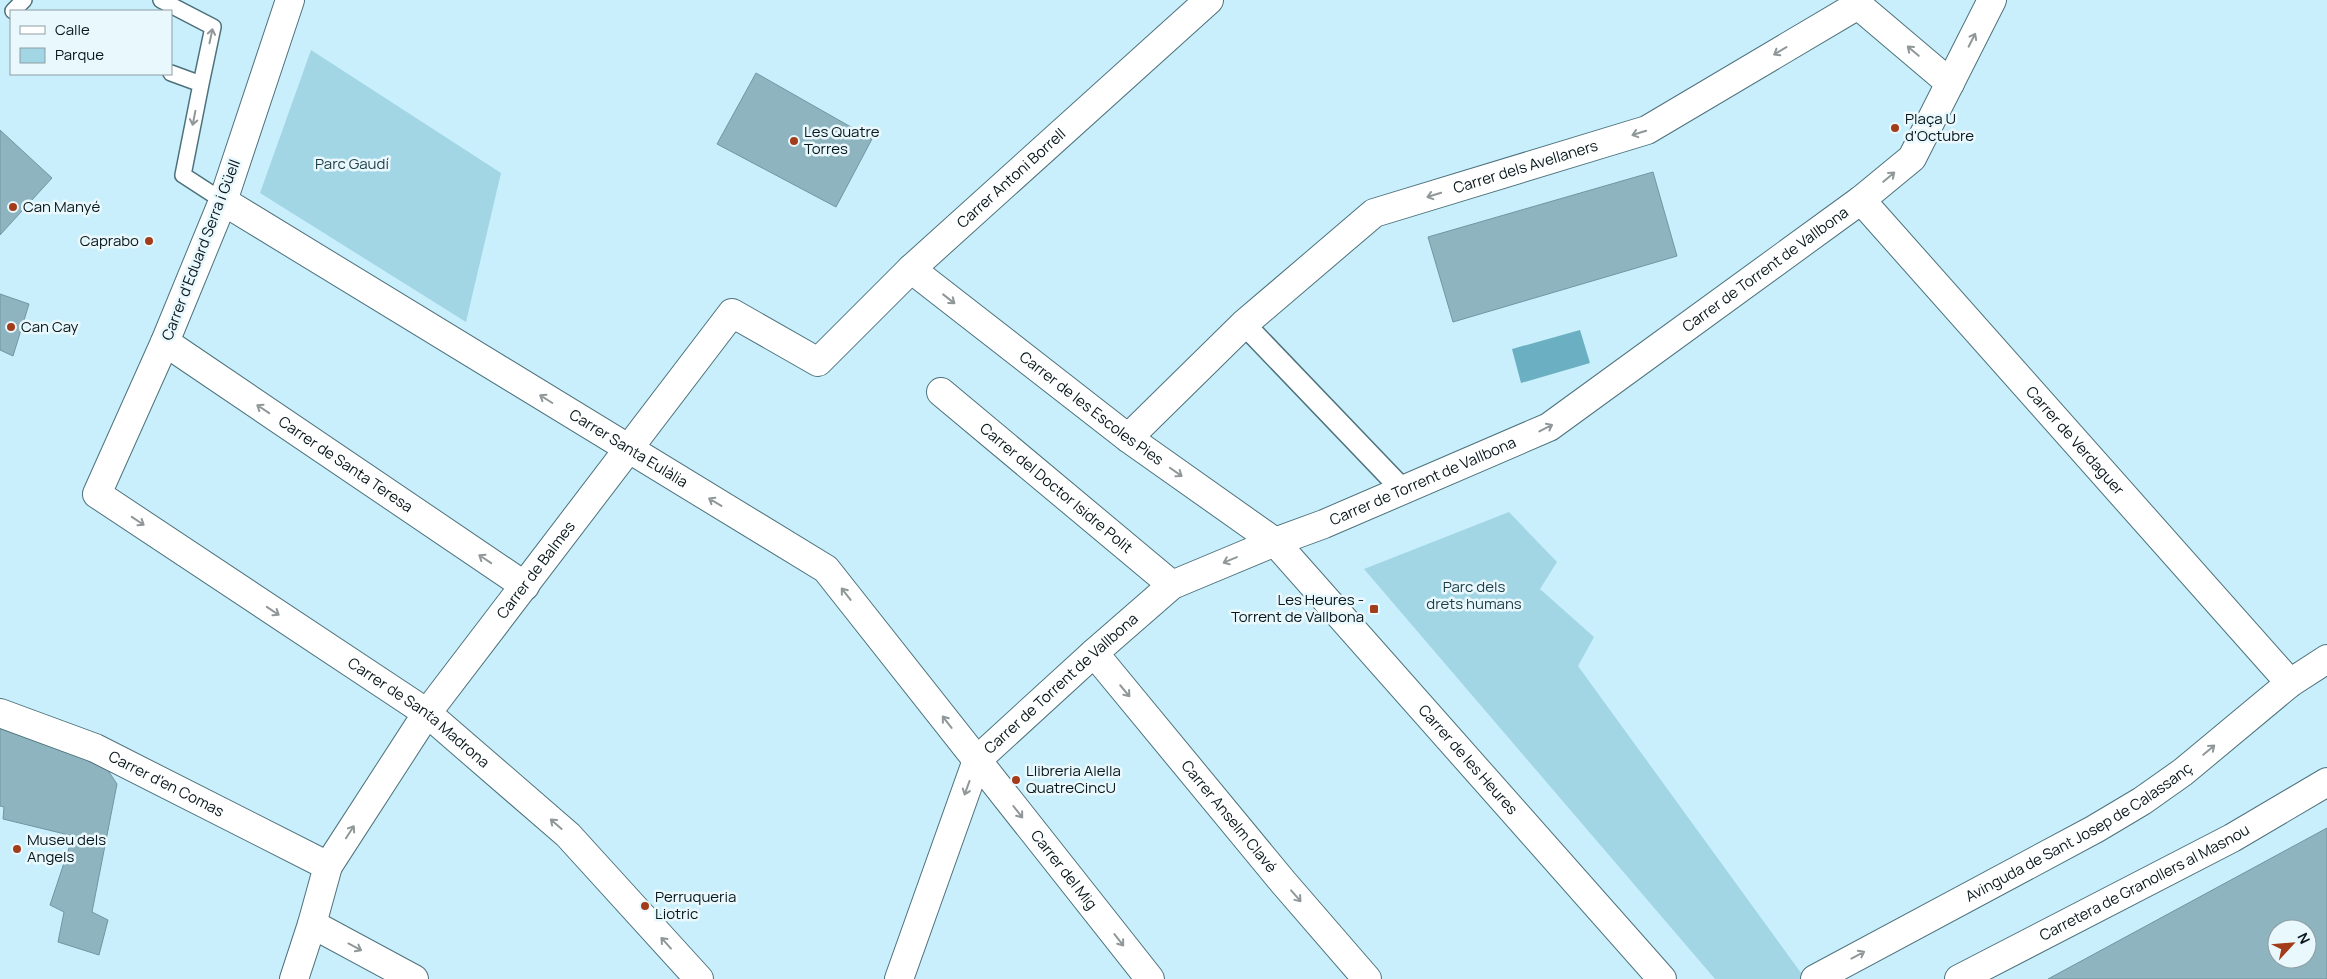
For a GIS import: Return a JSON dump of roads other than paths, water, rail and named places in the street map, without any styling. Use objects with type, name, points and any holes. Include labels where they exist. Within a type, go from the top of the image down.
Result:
[{"type":"street","name":"Carrer d'Eduard Serra i Güell","points":[[97,494],[165,342],[223,201],[290,0]]},
{"type":"street","name":"Carrer Antoni Borrell","points":[[818,362],[911,269],[1210,0]]},
{"type":"street","name":"Carrer de Torrent de Vallbona","points":[[907,974],[977,760],[1094,653],[1172,584],[1324,524],[1549,427],[1861,200],[1912,158],[1992,0]]},
{"type":"street","name":"Carrer dels Avellaners","points":[[1128,438],[1244,324],[1374,213],[1647,130],[1858,5],[1950,83]]},
{"type":"street","name":"Carrer de Verdaguer","points":[[1861,200],[2290,684]]},
{"type":"street","name":"Carrer Santa Eulàlia","points":[[223,201],[826,569],[977,760]]},
{"type":"street","name":"Carrer de les Escoles Pies","points":[[911,269],[1128,438],[1275,542]]},
{"type":"street","name":"Carrer de Balmes","points":[[294,979],[328,866],[427,713],[732,313],[818,362]]},
{"type":"street","points":[[1244,324],[1403,490]]},
{"type":"street","name":"Carrer de Santa Teresa","points":[[165,342],[525,586]]},
{"type":"street","name":"Carrer del Doctor Isidre Polit","points":[[941,392],[1172,584]]},
{"type":"street","name":"Carrer de Santa Madrona","points":[[97,494],[427,713],[568,834],[698,979]]},
{"type":"street","name":"Carrer de les Heures","points":[[1275,542],[1662,979]]},
{"type":"street","name":"Carrer Anselm Clavé","points":[[1094,653],[1283,882],[1367,979]]},
{"type":"street","name":"Avinguda de Sant Josep de Calassanç","points":[[1815,979],[2095,829],[2142,801],[2183,772],[2290,684],[2327,659]]},
{"type":"street","name":"Carrer d'en Comas","points":[[0,713],[95,748],[328,866]]},
{"type":"street","name":"Carrer del Mig","points":[[977,760],[1150,979]]},
{"type":"street","name":"Carretera de Granollers al Masnou","points":[[1959,979],[2232,838],[2327,782]]},
{"type":"street","points":[[312,924],[414,979]]},
{"type":"lane","points":[[14,10],[24,0]]},
{"type":"lane","points":[[161,0],[213,27],[183,176],[223,201]]},
{"type":"lane","points":[[172,73],[201,84]]},
{"type":"place","name":"Plaça U d'Octubre","points":[[1895,128]]},
{"type":"place","name":"Les Quatre Torres","points":[[794,141]]},
{"type":"place","name":"Can Manyé","points":[[13,207]]},
{"type":"place","name":"Caprabo","points":[[149,241]]},
{"type":"place","name":"Can Cay","points":[[11,327]]},
{"type":"place","name":"Les Heures - Torrent de Vallbona","points":[[1374,609]]},
{"type":"place","name":"Llibreria Alella QuatreCincU","points":[[1016,780]]},
{"type":"place","name":"Museu dels Angels","points":[[17,849]]},
{"type":"place","name":"Perruqueria Liotric","points":[[645,906]]},
{"type":"park label","name":"Parc Gaudí","points":[[352,164]]},
{"type":"park label","name":"Parc dels drets humans","points":[[1474,596]]}]
